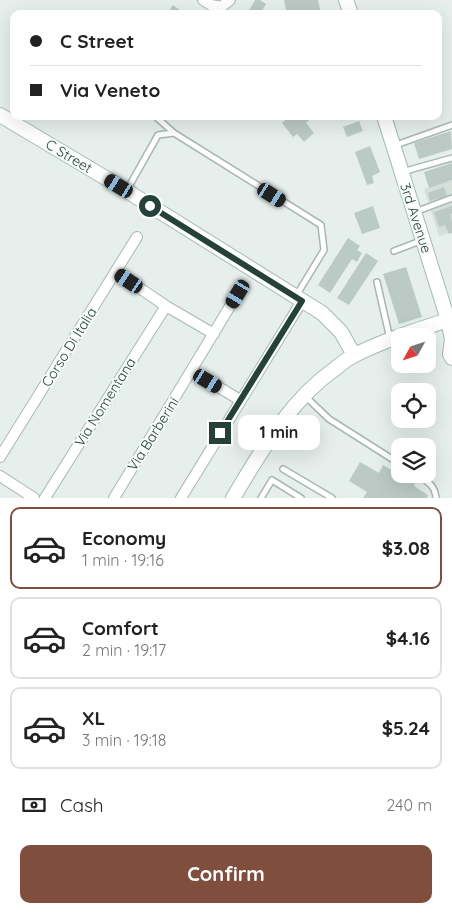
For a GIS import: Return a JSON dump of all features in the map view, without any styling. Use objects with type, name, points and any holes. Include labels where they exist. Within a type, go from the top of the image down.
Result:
[{"type":"street","points":[[203,0],[211,5],[221,7],[230,0]]},
{"type":"street","name":"C Street","points":[[0,115],[322,313],[335,325],[354,355]]},
{"type":"street","name":"3rd Avenue","points":[[385,120],[448,320]]},
{"type":"street","name":"Corso Di Italia","points":[[0,457],[137,237]]},
{"type":"street","points":[[116,272],[166,306],[214,334]]},
{"type":"street","name":"Via Barberini","points":[[114,498],[238,294]]},
{"type":"street","points":[[181,498],[299,299]]},
{"type":"street","name":"Via Nomentana","points":[[45,498],[166,306]]},
{"type":"street","points":[[232,498],[275,428],[304,395],[326,375],[354,355],[448,320],[452,339],[450,354],[452,358]]},
{"type":"street","points":[[192,371],[240,400]]},
{"type":"street","points":[[0,476],[34,498]]},
{"type":"lane","points":[[160,120],[174,133],[322,225],[324,250],[299,299]]},
{"type":"lane","points":[[393,146],[452,125]]},
{"type":"lane","points":[[126,191],[158,135],[174,133]]},
{"type":"lane","points":[[401,172],[452,158]]},
{"type":"lane","points":[[414,212],[452,198]]},
{"type":"lane","points":[[394,251],[423,240]]},
{"type":"lane","points":[[377,282],[390,340]]},
{"type":"lane","points":[[304,395],[329,419],[391,458]]},
{"type":"lane","points":[[283,468],[332,498]]},
{"type":"lane","points":[[261,498],[272,480],[301,498]]},
{"type":"lane","points":[[430,483],[436,498]]},
{"type":"shaded area","points":[[452,180],[452,232],[439,236],[424,189]]},
{"type":"building","points":[[255,0],[260,0],[266,4],[262,10],[249,10]]},
{"type":"building","points":[[284,0],[318,0],[320,10],[286,10]]},
{"type":"building","points":[[173,5],[180,10],[170,10]]},
{"type":"building","points":[[285,120],[309,120],[306,123],[314,133],[304,142],[297,134],[293,137],[282,123]]},
{"type":"building","points":[[359,121],[363,131],[347,137],[343,127]]},
{"type":"building","points":[[451,131],[452,149],[419,159],[414,143]]},
{"type":"building","points":[[370,146],[380,172],[372,176],[374,183],[367,185],[355,152]]},
{"type":"building","points":[[452,163],[452,180],[429,188],[424,172]]},
{"type":"building","points":[[444,187],[447,196],[430,201],[428,193]]},
{"type":"building","points":[[373,206],[380,228],[362,234],[354,213]]},
{"type":"building","points":[[452,206],[452,214],[450,214],[452,233],[449,234],[445,225],[439,227],[434,212]]},
{"type":"building","points":[[348,238],[360,246],[357,250],[362,253],[357,262],[352,259],[330,293],[318,285]]},
{"type":"building","points":[[366,253],[378,261],[349,305],[337,298]]},
{"type":"building","points":[[406,267],[422,317],[399,324],[383,274]]},
{"type":"building","points":[[360,462],[379,473],[383,465],[391,470],[391,483],[413,483],[414,486],[428,495],[427,498],[363,498],[367,492],[349,481]]},
{"type":"route","points":[[150,206],[302,301],[220,433]]}]
